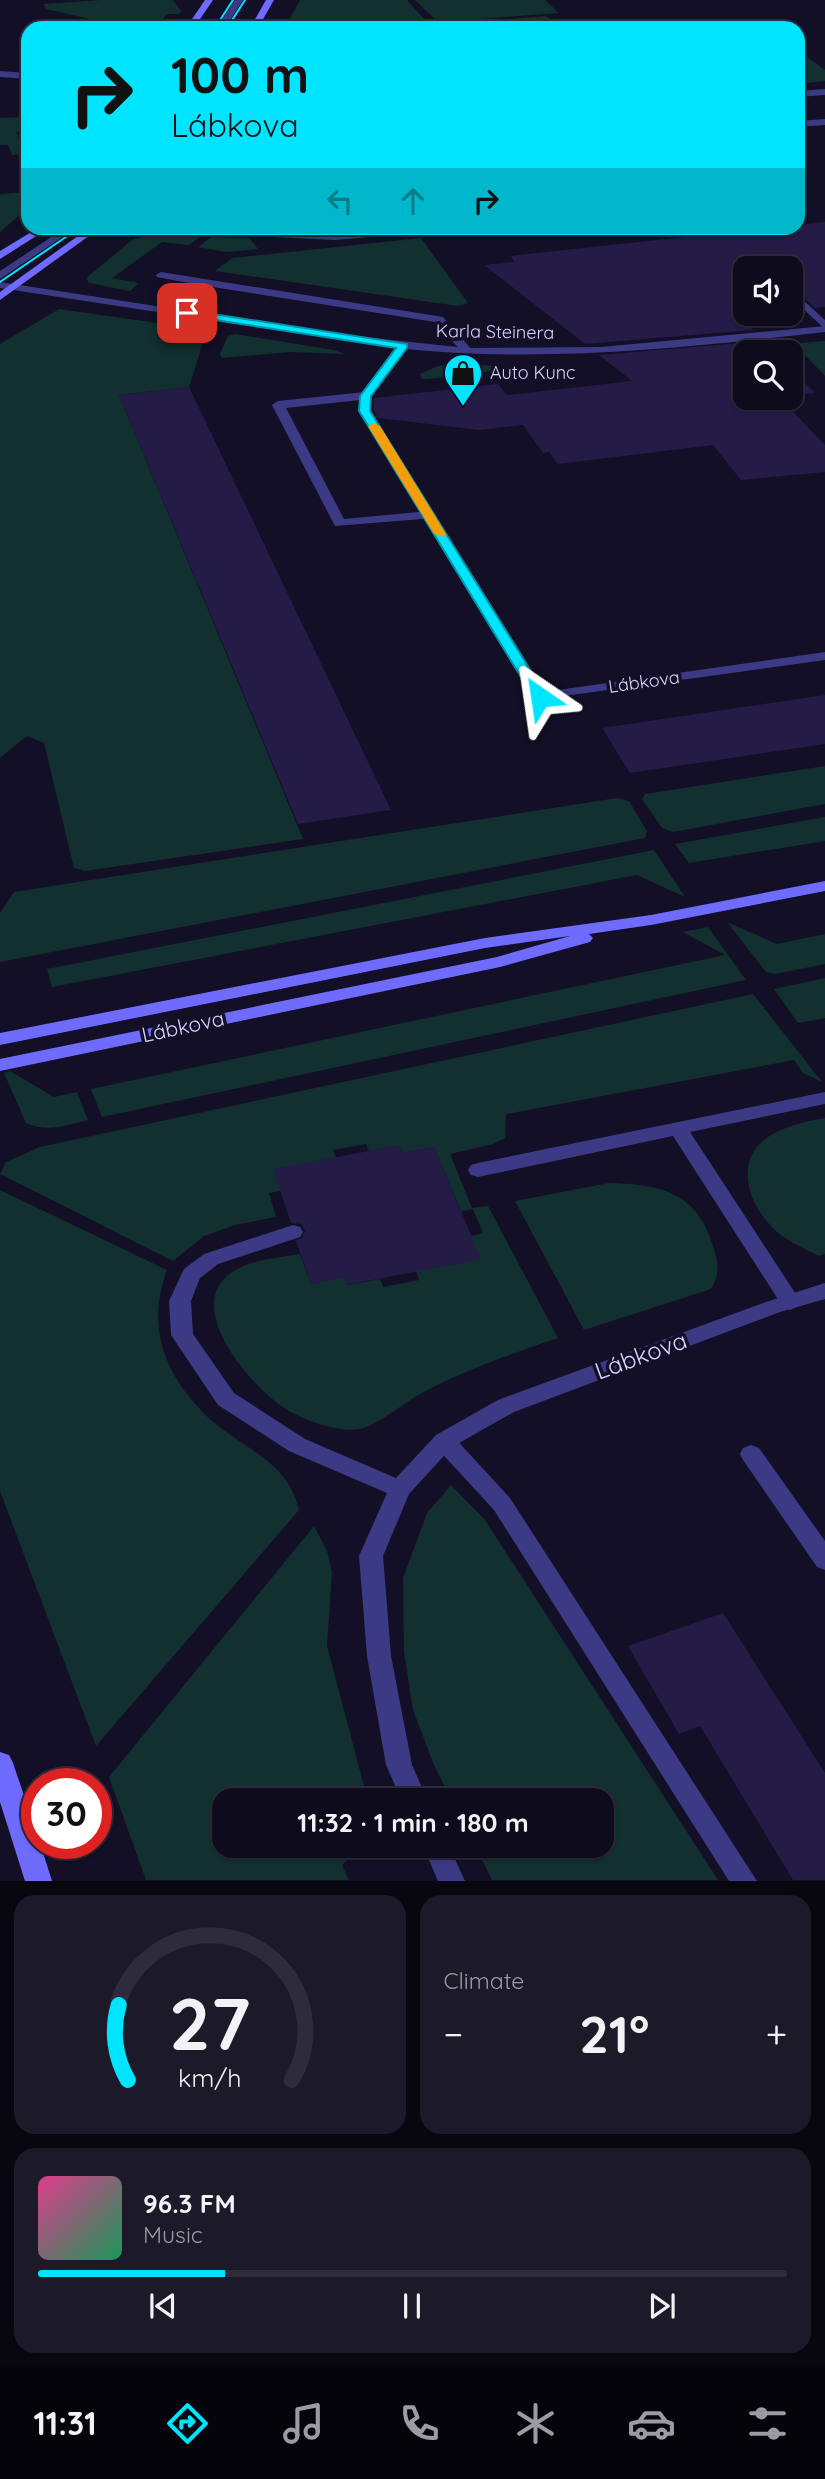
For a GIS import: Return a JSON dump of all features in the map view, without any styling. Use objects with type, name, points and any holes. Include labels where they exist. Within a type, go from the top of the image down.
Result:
[{"type":"street","points":[[195,21],[209,0]]},
{"type":"street","points":[[226,21],[239,0]]},
{"type":"street","points":[[258,21],[270,0]]},
{"type":"street","points":[[0,74],[21,76]]},
{"type":"street","points":[[805,93],[825,92]]},
{"type":"street","points":[[805,123],[825,122]]},
{"type":"street","points":[[0,256],[33,235]]},
{"type":"street","points":[[0,276],[61,235]]},
{"type":"street","points":[[0,297],[85,235]]},
{"type":"street","points":[[296,235],[359,235]]},
{"type":"street","points":[[161,275],[439,319],[467,351]]},
{"type":"street","points":[[164,309],[198,281]]},
{"type":"street","name":"Karla Steinera","points":[[0,285],[404,346],[467,351],[557,351],[691,343],[825,327]]},
{"type":"street","points":[[803,304],[825,327]]},
{"type":"street","points":[[404,346],[365,396],[278,405],[340,523],[429,515]]},
{"type":"street","name":"Lábkova","points":[[365,396],[365,411],[540,697],[825,656]]},
{"type":"street","name":"Lábkova","points":[[0,1039],[485,943],[651,920],[825,886]]},
{"type":"street","name":"Lábkova","points":[[0,1065],[500,962],[651,920]]},
{"type":"street","points":[[478,1170],[825,1097]]},
{"type":"street","points":[[678,1129],[790,1302]]},
{"type":"street","points":[[293,1232],[211,1259],[191,1274],[180,1301],[182,1335],[226,1399],[297,1445],[400,1489]]},
{"type":"street","name":"Lábkova","points":[[409,1788],[399,1765],[379,1656],[371,1556],[400,1489],[444,1441],[506,1406],[825,1291]]},
{"type":"street","points":[[444,1441],[502,1504],[744,1881]]},
{"type":"street","points":[[751,1454],[825,1560]]},
{"type":"street","points":[[0,1763],[39,1881]]},
{"type":"street","points":[[441,1858],[452,1881]]},
{"type":"green space","points":[[101,0],[173,0],[181,11],[179,14],[167,14],[163,19],[176,20],[174,21],[99,21],[46,9],[44,4]]},
{"type":"green space","points":[[300,0],[407,0],[426,21],[291,21],[289,20]]},
{"type":"green space","points":[[415,0],[545,0],[559,13],[451,21],[437,21]]},
{"type":"green space","points":[[546,16],[553,21],[488,21]]},
{"type":"green space","points":[[805,55],[825,70],[825,81],[805,83]]},
{"type":"green space","points":[[21,117],[21,131],[17,132],[21,154],[12,155],[8,145],[0,145],[0,118]]},
{"type":"green space","points":[[21,192],[21,214],[0,232],[0,194]]},
{"type":"green space","points":[[152,235],[200,237],[189,245],[162,242],[112,278],[139,283],[130,291],[89,283],[86,278],[133,239]]},
{"type":"green space","points":[[211,237],[249,238],[258,249],[226,252],[198,247]]},
{"type":"green space","points":[[421,238],[468,303],[458,306],[215,271],[232,258]]},
{"type":"green space","points":[[59,309],[207,330],[189,387],[119,395],[303,839],[85,871],[74,868],[44,743],[27,736],[0,758],[0,344]]},
{"type":"green space","points":[[235,334],[334,350],[344,354],[291,352],[222,358],[220,354],[228,336]]},
{"type":"green space","points":[[825,341],[825,376],[803,353],[803,343]]},
{"type":"green space","points":[[438,366],[498,366],[501,370],[428,379],[422,379],[420,374]]},
{"type":"green space","points":[[825,766],[825,804],[673,832],[662,828],[642,799],[645,794]]},
{"type":"green space","points":[[617,798],[629,801],[647,831],[645,838],[0,962],[0,913],[14,892]]},
{"type":"green space","points":[[825,817],[825,841],[689,863],[675,844]]},
{"type":"green space","points":[[654,850],[685,897],[637,875],[52,987],[47,969]]},
{"type":"green space","points":[[727,922],[777,944],[825,934],[825,964],[775,974],[766,972]]},
{"type":"green space","points":[[708,927],[746,980],[102,1117],[91,1089],[725,955],[683,932]]},
{"type":"green space","points":[[825,978],[825,1018],[798,1023],[774,989]]},
{"type":"green space","points":[[753,994],[822,1082],[803,1073],[794,1060],[506,1114],[505,1138],[493,1144],[450,1154],[472,1208],[488,1206],[558,1338],[454,1377],[360,1429],[323,1425],[289,1411],[275,1401],[244,1370],[230,1351],[214,1312],[215,1294],[225,1278],[241,1267],[300,1254],[311,1284],[344,1277],[348,1285],[380,1279],[383,1287],[419,1280],[416,1271],[480,1259],[471,1236],[483,1233],[473,1209],[461,1211],[434,1147],[403,1153],[400,1146],[369,1151],[366,1144],[333,1150],[336,1158],[281,1191],[269,1193],[276,1217],[235,1225],[204,1236],[173,1261],[0,1174],[6,1162],[40,1147]]},
{"type":"green space","points":[[10,1071],[54,1097],[77,1092],[88,1120],[49,1128],[26,1123],[4,1073]]},
{"type":"green space","points":[[825,1118],[825,1254],[819,1256],[785,1238],[770,1225],[752,1197],[748,1178],[749,1162],[764,1140],[792,1126]]},
{"type":"green space","points":[[609,1183],[643,1185],[685,1201],[705,1226],[716,1255],[717,1272],[711,1289],[584,1330],[515,1201]]},
{"type":"green space","points":[[0,1190],[167,1270],[158,1312],[159,1332],[172,1370],[195,1404],[211,1420],[264,1458],[285,1479],[299,1510],[96,1746],[0,1491]]},
{"type":"green space","points":[[451,1485],[485,1520],[718,1880],[492,1880],[481,1858],[614,1858],[614,1788],[446,1788],[413,1710],[404,1652],[403,1578],[427,1513]]},
{"type":"green space","points":[[314,1526],[327,1551],[332,1572],[327,1646],[365,1788],[212,1788],[212,1858],[349,1858],[342,1865],[349,1880],[146,1880],[112,1785],[112,1773]]},
{"type":"building","points":[[825,222],[825,307],[815,308],[803,297],[803,256],[733,256],[733,326],[749,326],[753,330],[585,344],[484,265],[514,262],[511,256],[704,235],[805,235],[805,224]]},
{"type":"building","points":[[733,344],[733,410],[791,410],[825,445],[825,472],[741,480],[713,445],[558,464],[549,452],[543,453],[523,425],[479,430],[378,418],[374,410],[374,398],[498,384],[507,395],[632,381],[599,355]]},
{"type":"building","points":[[803,381],[815,393],[803,394]]},
{"type":"building","points":[[189,387],[391,810],[298,824],[119,395]]},
{"type":"building","points":[[825,695],[825,744],[630,773],[602,728]]},
{"type":"building","points":[[400,1145],[403,1153],[434,1147],[481,1259],[347,1285],[344,1277],[311,1284],[296,1241],[302,1238],[305,1231],[301,1224],[291,1223],[273,1169]]},
{"type":"building","points":[[723,1613],[825,1773],[825,1880],[793,1880],[700,1726],[679,1734],[628,1646]]},
{"type":"tram line","points":[[220,21],[233,0]]},
{"type":"tram line","points":[[232,21],[245,0]]},
{"type":"tram line","points":[[0,282],[69,235]]},
{"type":"slow traffic","points":[[374,426],[440,534]]},
{"type":"place","name":"Auto Kunc","points":[[463,407]]},
{"type":"route","points":[[187,313],[404,346],[365,396],[365,411],[540,697]]}]
